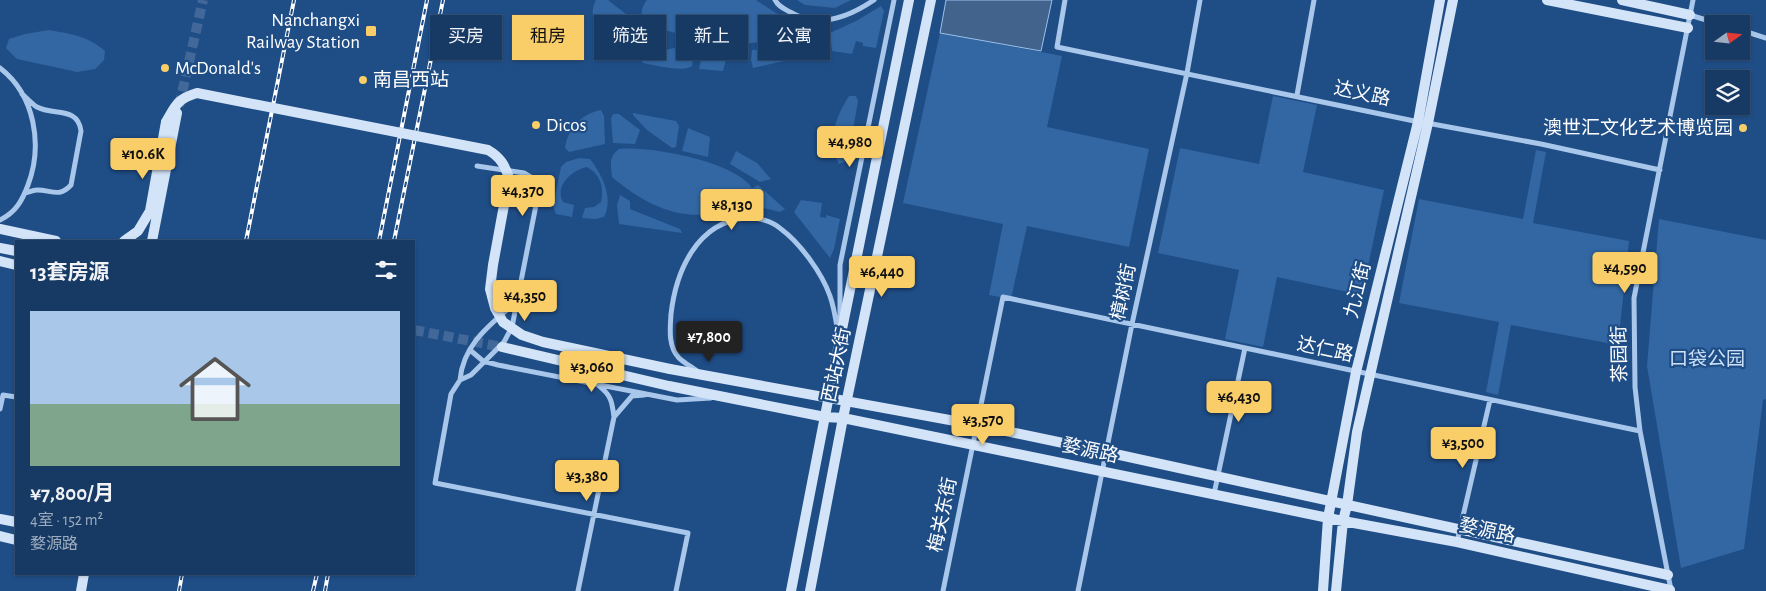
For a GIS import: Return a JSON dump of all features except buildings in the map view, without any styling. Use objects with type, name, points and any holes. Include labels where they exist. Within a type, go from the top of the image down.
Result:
[{"type":"street","points":[[774,0],[778,5],[796,16],[819,21],[838,18],[864,7],[874,0]]},
{"type":"street","points":[[840,339],[840,265],[894,0]]},
{"type":"street","name":"西站大街","points":[[791,591],[909,0]]},
{"type":"street","name":"西站大街","points":[[810,591],[843,418],[931,0]]},
{"type":"street","name":"达义路","points":[[1065,0],[1057,47],[1423,122],[1541,144],[1660,170]]},
{"type":"street","name":"樟树街","points":[[1078,591],[1200,0]]},
{"type":"street","points":[[1297,95],[1314,0]]},
{"type":"street","name":"九江街","points":[[1336,591],[1343,521],[1357,432],[1423,122],[1440,0]]},
{"type":"street","name":"九江街","points":[[1323,591],[1328,518],[1356,372],[1423,122],[1453,0]]},
{"type":"street","points":[[1547,0],[1688,28]]},
{"type":"street","points":[[1622,0],[1705,20]]},
{"type":"street","name":"茶园街","points":[[1670,590],[1640,431],[1635,387],[1634,298],[1693,0]]},
{"type":"street","points":[[1750,33],[1766,38]]},
{"type":"street","points":[[0,68],[6,72],[22,94],[31,114],[36,136],[34,164],[25,193],[15,210],[0,220]]},
{"type":"street","name":"婺源路","points":[[125,240],[138,231],[150,211],[166,122],[176,105],[184,97],[197,93],[488,150],[497,154],[505,165],[509,178],[490,289],[495,308],[503,322],[522,336],[670,369],[977,425],[1668,574]]},
{"type":"street","points":[[22,94],[38,108],[71,115],[76,118],[81,124],[82,131],[71,185],[60,193],[37,190],[25,193]]},
{"type":"street","points":[[152,240],[177,113]]},
{"type":"street","points":[[460,380],[471,375],[504,342],[512,327],[537,200],[537,187],[534,178],[524,173],[477,166]]},
{"type":"street","points":[[700,373],[679,357],[670,342],[670,322],[676,284],[689,255],[701,238],[718,225],[736,219],[751,218],[764,220],[780,227],[795,241],[816,269],[830,295],[840,339]]},
{"type":"street","points":[[0,229],[51,240]]},
{"type":"street","points":[[0,248],[15,251]]},
{"type":"street","points":[[0,261],[15,265]]},
{"type":"street","name":"达仁路","points":[[1003,297],[1640,431]]},
{"type":"street","name":"梅关东街","points":[[943,591],[1003,297]]},
{"type":"street","points":[[516,302],[482,333],[461,366],[460,380],[451,394],[435,483],[688,534],[676,591]]},
{"type":"street","name":"婺源路","points":[[502,347],[726,397],[825,417],[843,418],[1328,518],[1457,542],[1670,590]]},
{"type":"street","points":[[1214,494],[1245,348]]},
{"type":"street","points":[[470,350],[483,362],[677,400],[726,397]]},
{"type":"street","points":[[578,591],[614,417],[613,404],[607,392],[597,384]]},
{"type":"street","points":[[614,417],[632,396],[649,394]]},
{"type":"street","points":[[0,409],[3,395],[15,397]]},
{"type":"street","points":[[1457,542],[1490,400]]},
{"type":"street","points":[[0,519],[15,522]]},
{"type":"street","points":[[0,536],[15,540]]},
{"type":"street","points":[[82,589],[84,575]]},
{"type":"green space","points":[[596,0],[608,0],[627,15],[594,15],[594,21],[593,12]]},
{"type":"green space","points":[[647,0],[756,0],[781,15],[758,15],[758,42],[748,43],[748,15],[676,15],[676,33],[666,30],[666,15],[642,15]]},
{"type":"green space","points":[[797,0],[851,0],[835,8],[805,5]]},
{"type":"green space","points":[[881,6],[884,11],[876,48],[863,46],[863,43],[856,41],[852,54],[832,51],[830,33],[856,21]]},
{"type":"green space","points":[[49,30],[79,36],[92,42],[105,51],[104,60],[95,69],[77,72],[17,59],[6,48],[9,39]]},
{"type":"green space","points":[[940,33],[1062,56],[1047,127],[1149,149],[1129,247],[1027,226],[1011,299],[989,295],[1003,224],[903,203]]},
{"type":"green space","points":[[676,48],[676,60],[693,60],[692,66],[675,69],[643,63],[641,60],[666,60],[666,50]]},
{"type":"green space","points":[[752,50],[758,50],[758,60],[786,60],[753,68],[751,60]]},
{"type":"green space","points":[[701,60],[726,60],[723,71],[699,69]]},
{"type":"green space","points":[[849,96],[856,96],[858,101],[848,157],[839,164],[833,147],[834,129],[840,112]]},
{"type":"green space","points":[[1273,96],[1317,105],[1303,172],[1384,190],[1362,295],[1277,277],[1263,347],[1225,339],[1239,270],[1158,253],[1180,148],[1259,164]]},
{"type":"green space","points":[[601,110],[604,116],[605,144],[569,152],[565,148],[572,128],[587,115]]},
{"type":"green space","points":[[633,113],[676,121],[679,126],[676,147],[672,148],[647,130]]},
{"type":"green space","points":[[613,114],[619,114],[640,130],[635,144],[613,143],[611,119]]},
{"type":"green space","points":[[688,128],[710,137],[708,157],[682,151]]},
{"type":"green space","points":[[619,149],[670,153],[710,163],[742,178],[752,188],[758,185],[785,209],[780,212],[747,207],[697,215],[670,211],[634,194],[612,177],[612,158]]},
{"type":"green space","points":[[1536,150],[1546,152],[1533,223],[1629,241],[1618,345],[1511,325],[1498,395],[1486,392],[1499,322],[1399,303],[1419,199],[1523,219]]},
{"type":"green space","points":[[736,151],[757,163],[771,179],[760,182],[730,164]]},
{"type":"green space","points":[[579,158],[590,159],[599,172],[605,186],[608,202],[604,217],[595,219],[582,218],[585,208],[594,207],[601,202],[602,197],[602,186],[596,174],[587,167],[570,175],[561,190],[563,202],[574,205],[572,217],[556,214],[553,206],[561,167],[566,162]]},
{"type":"green space","points":[[620,195],[630,201],[630,209],[680,229],[682,233],[619,224],[617,205]]},
{"type":"green space","points":[[801,200],[822,203],[820,217],[826,218],[826,215],[840,219],[834,249],[830,258],[794,212]]},
{"type":"green space","name":"口袋公园","points":[[1659,219],[1766,240],[1766,399],[1763,400],[1744,549],[1681,568],[1647,366]]},
{"type":"shaded area","points":[[946,0],[1052,0],[1041,51],[940,33]]},
{"type":"tunnel","points":[[179,106],[203,0]]},
{"type":"tunnel","points":[[415,330],[502,347]]},
{"type":"railway","points":[[246,240],[294,0]]},
{"type":"railway","points":[[379,240],[427,0]]},
{"type":"railway","points":[[394,240],[443,0]]},
{"type":"railway","points":[[179,591],[182,575]]},
{"type":"railway","points":[[313,591],[317,575]]},
{"type":"railway","points":[[325,591],[328,575]]},
{"type":"place","name":"Nanchangxi Railway Station","points":[[371,31]]},
{"type":"place","name":"McDonald's","points":[[165,68]]},
{"type":"place","name":"南昌西站","points":[[363,80]]},
{"type":"place","name":"Dicos","points":[[536,125]]},
{"type":"place","name":"澳世汇文化艺术博览园","points":[[1743,128]]}]
